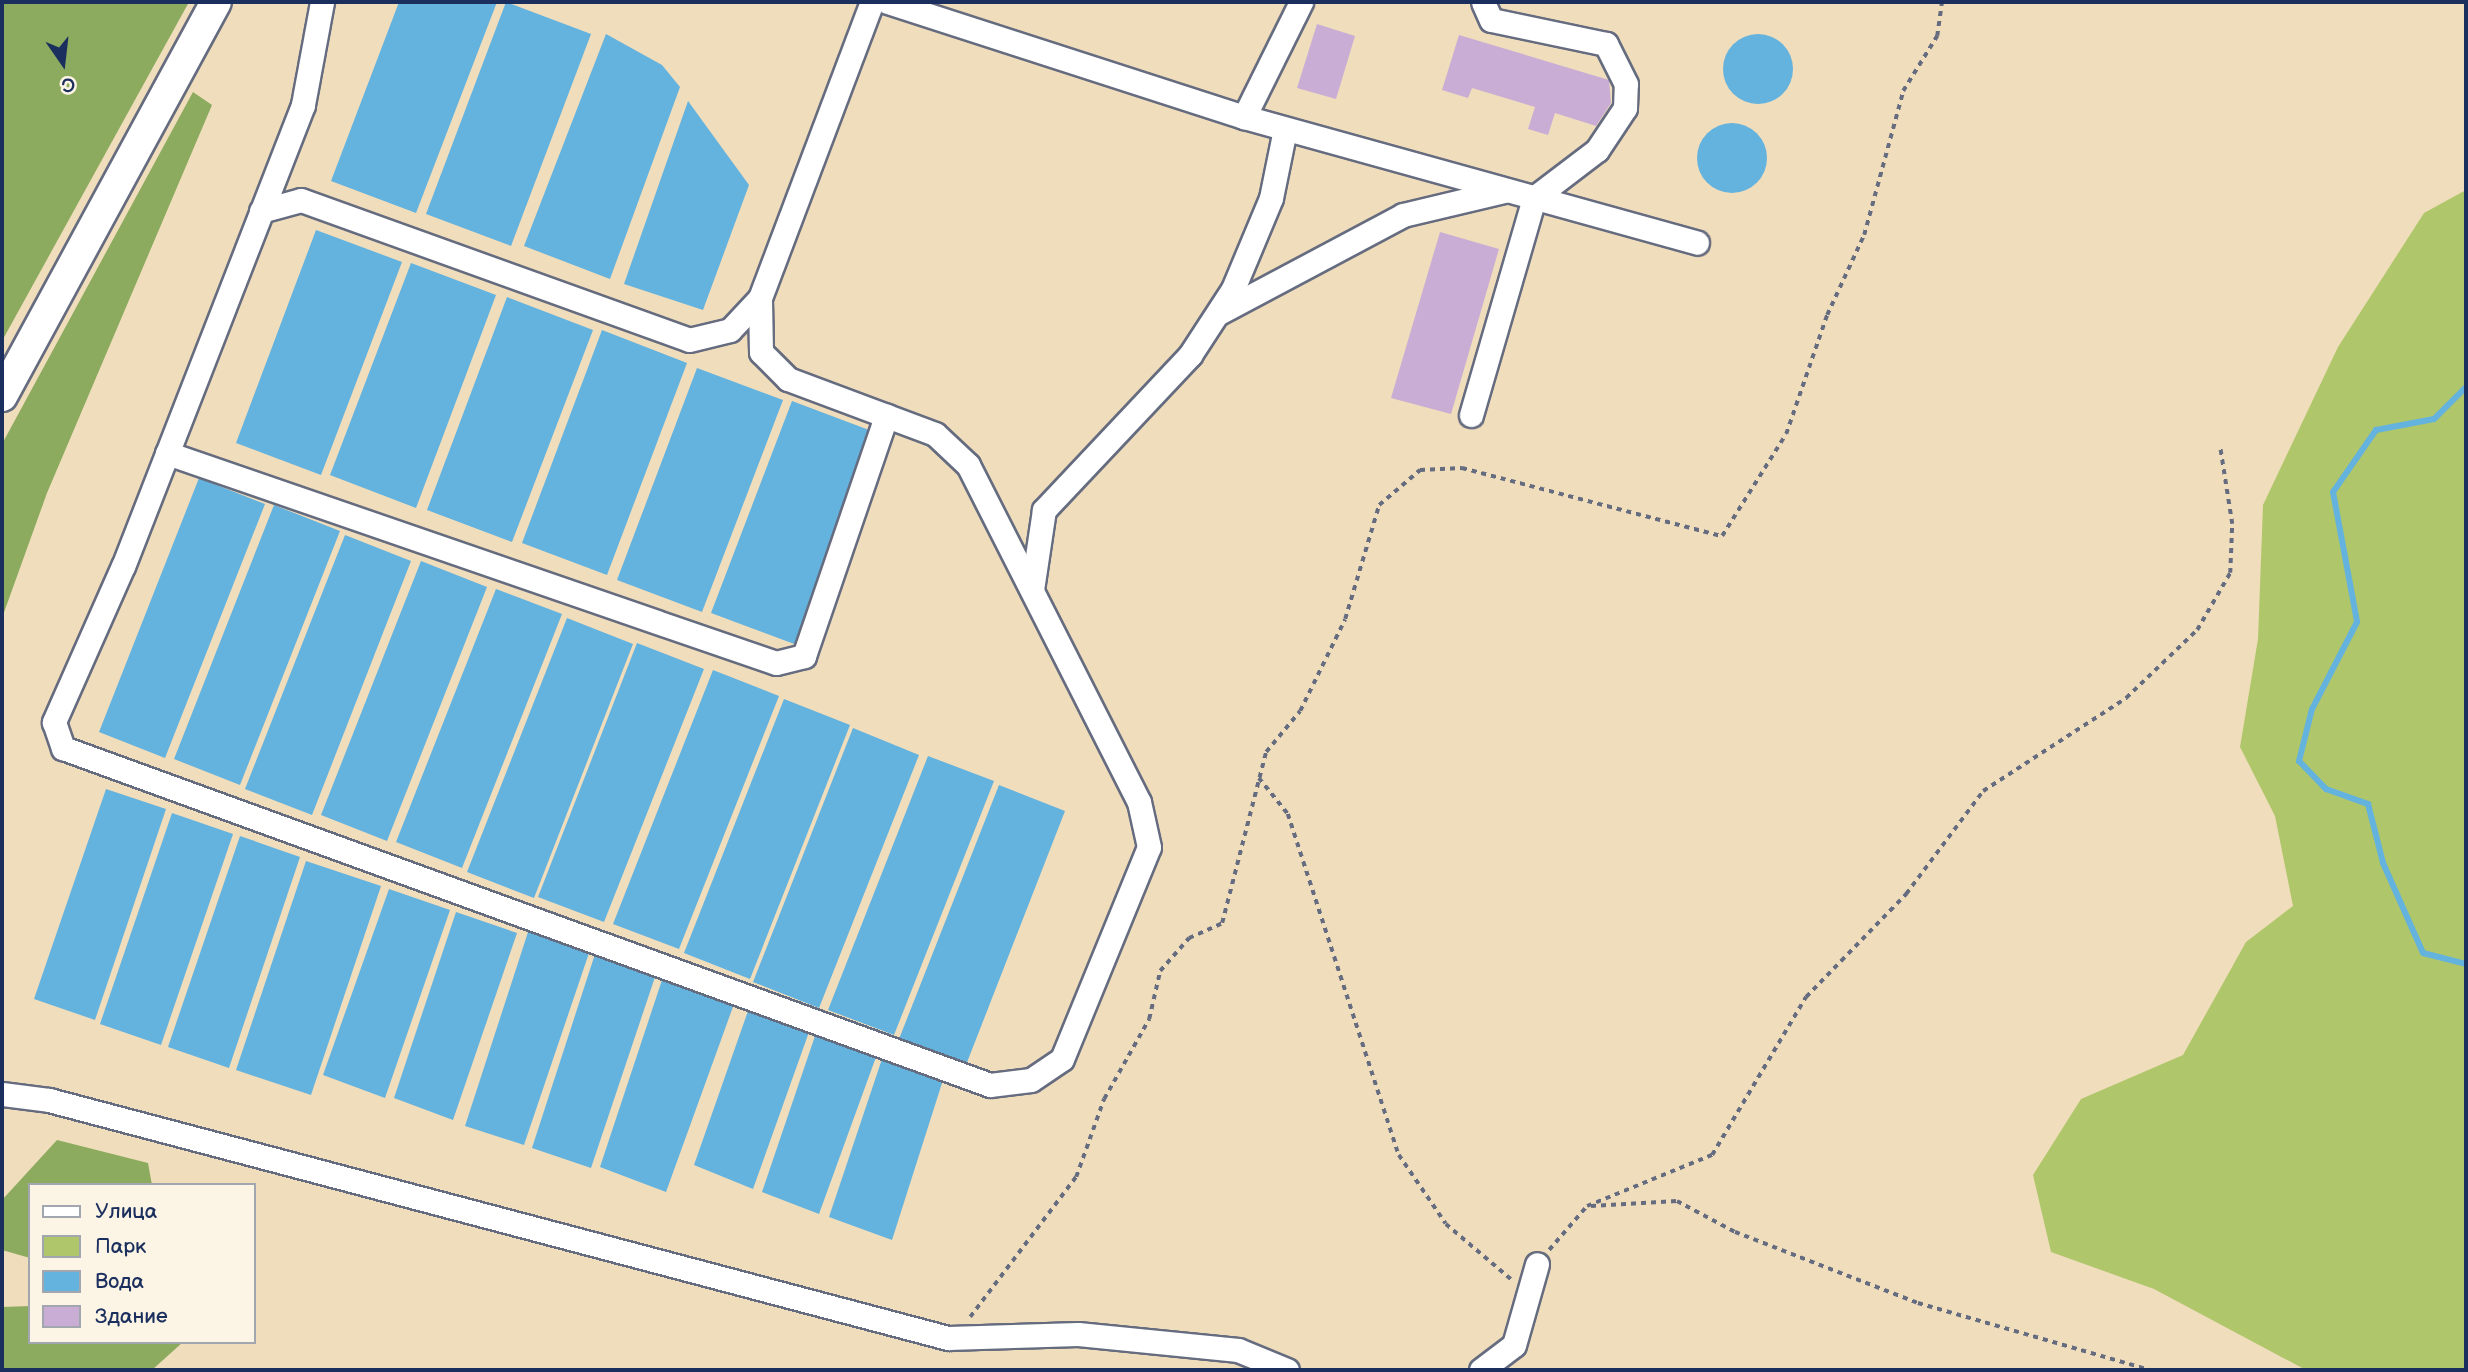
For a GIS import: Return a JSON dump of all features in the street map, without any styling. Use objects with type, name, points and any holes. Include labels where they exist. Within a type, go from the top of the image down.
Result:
[{"type":"main road","points":[[2,396],[216,2]]},
{"type":"street","points":[[322,2],[303,105],[167,453],[54,722],[63,748],[990,1086],[1031,1080],[1062,1059],[1149,847],[1139,802],[968,465],[935,434],[788,379],[761,352],[760,298],[872,2]]},
{"type":"street","points":[[888,2],[1244,117],[1697,243]]},
{"type":"street","points":[[1244,117],[1301,2]]},
{"type":"street","points":[[1471,415],[1534,198],[1597,150],[1625,108],[1626,84],[1606,44],[1491,20],[1483,2]]},
{"type":"street","points":[[1032,590],[1044,510],[1190,355],[1217,314],[1271,198],[1285,129]]},
{"type":"street","points":[[1217,314],[1403,215],[1506,190]]},
{"type":"street","points":[[261,211],[301,200],[689,340],[730,330],[760,298]]},
{"type":"street","points":[[167,453],[776,663],[804,656],[886,416]]},
{"type":"street","points":[[2,1094],[49,1100],[948,1338],[1078,1334],[1238,1350],[1287,1370]]},
{"type":"street","points":[[1481,1370],[1514,1345],[1536,1264]]},
{"type":"path","points":[[948,1338],[986,1301],[1076,1177],[1104,1099],[1149,1019],[1160,971],[1189,938],[1222,923],[1266,752],[1300,711],[1345,619],[1379,505],[1420,470],[1462,468],[1722,536],[1786,434],[1827,315],[1864,235],[1903,91],[1937,36],[1942,2]]},
{"type":"path","points":[[1536,1264],[1587,1206],[1712,1155],[1806,997],[1906,894],[1983,791],[2126,698],[2197,631],[2230,573],[2232,524],[2220,447]]},
{"type":"path","points":[[1259,778],[1288,814],[1399,1155],[1446,1224],[1494,1269],[1529,1291]]},
{"type":"path","points":[[1587,1206],[1677,1201],[1735,1232],[1918,1303],[2150,1370]]},
{"type":"green space","points":[[2,2],[189,2],[2,341]]},
{"type":"green space","points":[[193,92],[212,105],[47,493],[2,618],[2,444]]},
{"type":"green space","points":[[2466,190],[2466,1370],[2306,1370],[2154,1289],[2051,1252],[2033,1175],[2081,1099],[2183,1055],[2246,942],[2293,906],[2275,816],[2240,747],[2258,639],[2263,505],[2338,347],[2424,213]]},
{"type":"green space","points":[[57,1140],[148,1163],[152,1183],[28,1183],[28,1257],[2,1250],[2,1200]]},
{"type":"green space","points":[[28,1306],[28,1344],[181,1344],[152,1370],[2,1370],[2,1307]]},
{"type":"water","points":[[399,2],[497,2],[416,213],[331,181]]},
{"type":"water","points":[[506,2],[591,34],[511,246],[426,214]]},
{"type":"water","points":[[606,34],[662,65],[680,87],[610,279],[524,246]]},
{"type":"water","points":[[1758,34],[1783,44],[1793,69],[1783,94],[1758,104],[1733,94],[1723,69],[1733,44]]},
{"type":"water","points":[[688,101],[749,185],[703,310],[624,284]]},
{"type":"water","points":[[1732,123],[1757,133],[1767,158],[1757,183],[1732,193],[1707,183],[1697,158],[1707,133]]},
{"type":"water","points":[[316,230],[402,262],[321,475],[236,443]]},
{"type":"water","points":[[411,263],[496,295],[416,508],[330,475]]},
{"type":"water","points":[[507,297],[593,330],[512,542],[427,510]]},
{"type":"water","points":[[602,330],[687,363],[607,575],[522,543]]},
{"type":"water","points":[[697,368],[783,400],[702,612],[617,580]]},
{"type":"water","points":[[792,401],[877,433],[797,645],[711,613]]},
{"type":"water","points":[[199,478],[265,504],[165,758],[99,732]]},
{"type":"water","points":[[274,505],[340,531],[240,785],[174,759]]},
{"type":"water","points":[[345,535],[411,561],[312,815],[245,789]]},
{"type":"water","points":[[421,561],[487,587],[387,841],[321,815]]},
{"type":"water","points":[[496,589],[562,614],[462,868],[396,842]]},
{"type":"water","points":[[567,618],[633,644],[534,898],[467,872]]},
{"type":"water","points":[[637,643],[704,669],[604,922],[538,897]]},
{"type":"water","points":[[713,670],[779,696],[679,949],[613,924]]},
{"type":"water","points":[[784,699],[850,725],[750,979],[684,953]]},
{"type":"water","points":[[853,728],[919,755],[819,1008],[753,982]]},
{"type":"water","points":[[928,756],[994,781],[894,1035],[828,1010]]},
{"type":"water","points":[[999,785],[1065,811],[966,1065],[899,1039]]},
{"type":"water","points":[[106,789],[166,809],[95,1020],[34,999]]},
{"type":"water","points":[[172,813],[233,834],[161,1045],[100,1024]]},
{"type":"water","points":[[240,836],[300,857],[229,1068],[168,1047]]},
{"type":"water","points":[[306,861],[381,886],[311,1095],[236,1070]]},
{"type":"water","points":[[389,889],[450,910],[385,1098],[323,1075]]},
{"type":"water","points":[[456,912],[517,933],[453,1120],[394,1098]]},
{"type":"water","points":[[529,929],[590,950],[524,1145],[465,1126]]},
{"type":"water","points":[[595,954],[656,974],[591,1168],[532,1148]]},
{"type":"water","points":[[663,977],[734,1004],[666,1192],[600,1167]]},
{"type":"water","points":[[748,1011],[809,1032],[753,1189],[694,1165]]},
{"type":"water","points":[[815,1036],[876,1057],[819,1214],[762,1192]]},
{"type":"water","points":[[882,1059],[943,1080],[892,1240],[829,1217]]},
{"type":"building","points":[[1317,24],[1355,36],[1336,99],[1297,88]]},
{"type":"building","points":[[1459,35],[1609,80],[1611,103],[1596,126],[1555,113],[1548,135],[1528,129],[1535,107],[1472,88],[1468,98],[1442,90]]},
{"type":"building","points":[[1440,232],[1499,249],[1451,414],[1391,398]]},
{"type":"waterway","points":[[2466,387],[2434,419],[2376,430],[2333,492],[2357,622],[2312,709],[2299,761],[2326,789],[2368,804],[2383,863],[2423,953],[2466,964]]}]
